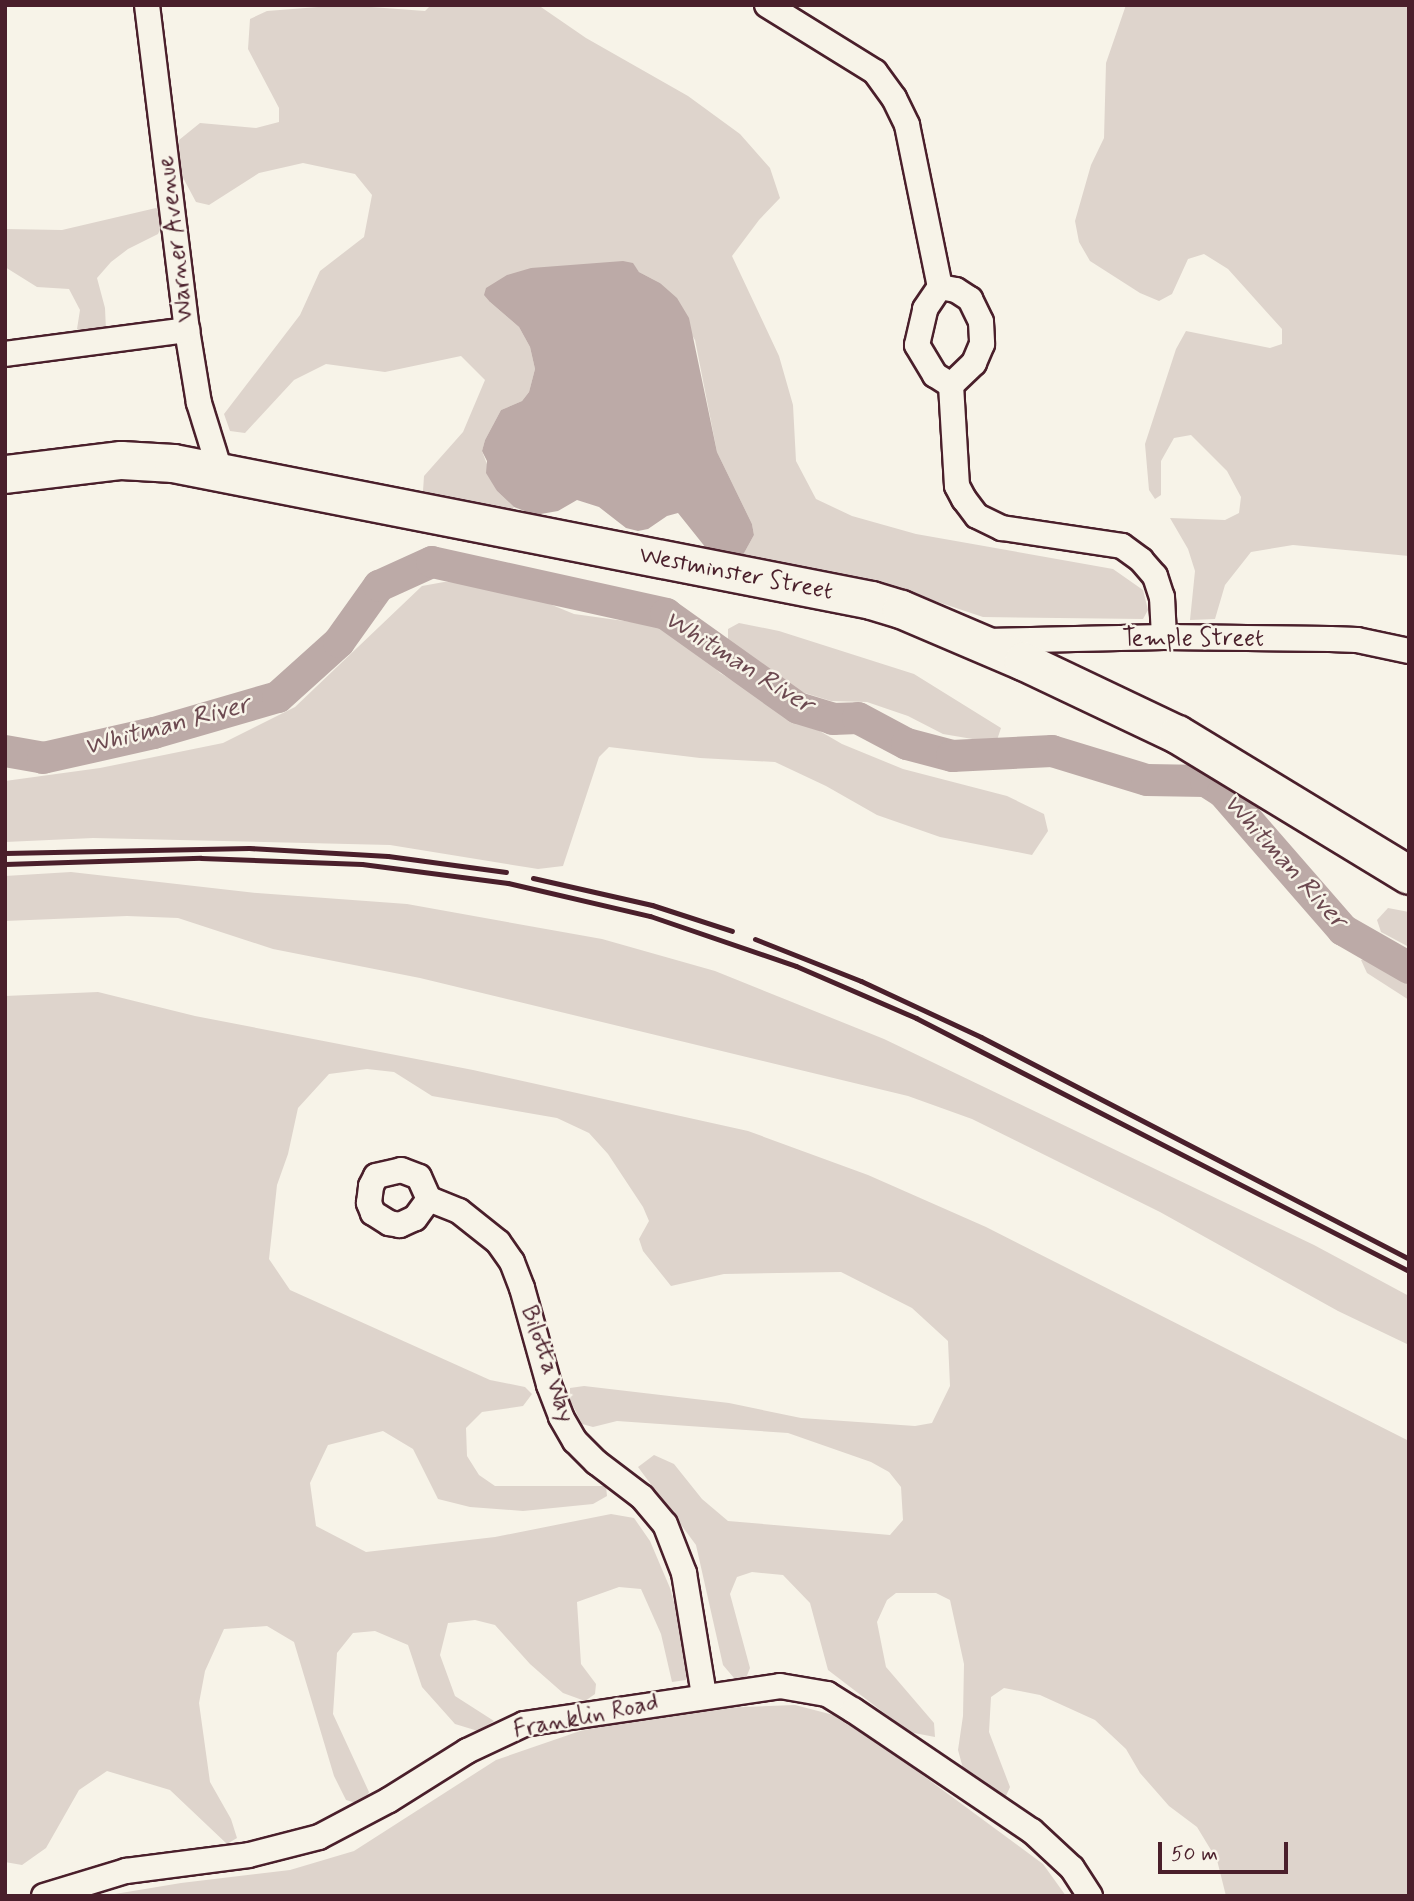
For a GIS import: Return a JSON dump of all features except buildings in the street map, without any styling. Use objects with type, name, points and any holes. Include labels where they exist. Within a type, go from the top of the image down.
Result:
[{"type":"highway","name":"Westminster Street","points":[[5,474],[128,460],[220,471],[871,600],[975,641],[1194,743],[1409,875]]},
{"type":"street","name":"Warner Avenue","points":[[147,5],[187,330],[199,403],[220,471]]},
{"type":"street","points":[[767,5],[875,72],[894,98],[906,125],[940,287],[925,309],[917,345],[934,375],[951,385]]},
{"type":"street","points":[[940,287],[956,290],[970,299],[981,322],[982,344],[974,363],[951,385],[957,486],[977,516],[1002,528],[1122,547],[1141,560],[1154,576],[1162,597],[1164,637]]},
{"type":"street","points":[[5,354],[187,330]]},
{"type":"street","name":"Temple Street","points":[[975,641],[1164,637],[1357,640],[1409,651]]},
{"type":"street","name":"Bilotta Way","points":[[429,1199],[459,1211],[498,1242],[512,1262],[549,1385],[561,1417],[575,1441],[596,1462],[642,1497],[665,1524],[684,1573],[704,1695]]},
{"type":"street","name":"Franklin Road","points":[[44,1896],[126,1871],[250,1854],[319,1837],[513,1727],[704,1695],[780,1686],[807,1688],[832,1696],[1032,1831],[1072,1868],[1090,1896]]},
{"type":"shaded area","points":[[344,5],[425,11],[431,5],[538,5],[586,38],[688,96],[740,134],[770,168],[780,198],[759,220],[732,256],[779,356],[793,405],[796,461],[816,499],[852,516],[916,534],[1113,569],[1143,590],[1148,610],[1143,619],[983,617],[869,579],[743,555],[754,535],[752,524],[717,452],[695,340],[660,283],[639,272],[632,263],[490,302],[519,327],[530,347],[535,369],[529,392],[522,401],[501,410],[482,451],[497,491],[514,507],[510,514],[423,491],[424,476],[463,432],[485,380],[461,356],[385,372],[326,364],[294,380],[245,433],[230,431],[224,414],[300,315],[320,271],[364,237],[372,195],[355,174],[303,163],[259,173],[209,205],[196,202],[180,172],[179,140],[200,123],[256,128],[279,122],[279,108],[248,49],[250,19],[267,11]]},
{"type":"shaded area","points":[[1126,5],[1409,5],[1409,556],[1293,545],[1251,552],[1225,585],[1215,619],[1190,620],[1195,571],[1188,549],[1170,518],[1225,520],[1239,513],[1241,497],[1227,471],[1191,435],[1174,438],[1161,461],[1161,495],[1155,499],[1149,490],[1145,444],[1176,349],[1186,331],[1270,348],[1282,344],[1282,329],[1228,269],[1204,254],[1188,259],[1172,294],[1159,301],[1140,293],[1090,261],[1079,242],[1075,221],[1091,165],[1104,138],[1106,63]]},
{"type":"shaded area","points":[[156,208],[166,217],[158,234],[128,249],[111,262],[97,278],[105,308],[106,330],[92,339],[77,329],[80,310],[69,289],[37,287],[5,267],[5,229],[62,230]]},
{"type":"shaded area","points":[[623,261],[633,263],[639,272],[660,283],[677,298],[689,318],[717,452],[752,524],[754,535],[743,555],[706,548],[678,513],[667,516],[648,529],[638,531],[626,528],[599,507],[577,500],[558,511],[535,515],[514,507],[497,491],[486,473],[487,461],[482,451],[485,440],[501,410],[522,401],[529,392],[535,369],[530,347],[519,327],[484,295],[486,288],[507,275],[531,268]]},
{"type":"shaded area","points":[[444,582],[498,583],[574,614],[668,627],[694,645],[720,673],[842,744],[903,769],[1007,796],[1044,814],[1048,831],[1032,855],[940,837],[877,815],[826,786],[775,762],[700,758],[609,747],[599,757],[563,866],[538,869],[390,845],[93,838],[5,842],[5,781],[100,768],[223,743],[295,707],[422,586]]},
{"type":"shaded area","points":[[739,623],[779,631],[914,674],[1001,728],[996,743],[943,734],[908,716],[867,702],[831,701],[792,689],[728,645],[728,629]]},
{"type":"shaded area","points":[[71,872],[257,893],[407,904],[602,939],[715,971],[884,1039],[1314,1245],[1409,1296],[1409,1345],[1338,1311],[1160,1212],[972,1119],[908,1096],[420,978],[273,949],[178,918],[127,916],[5,921],[5,876]]},
{"type":"shaded area","points":[[1388,908],[1409,912],[1409,947],[1381,932],[1377,920]]},
{"type":"shaded area","points":[[1372,957],[1409,980],[1409,1000],[1367,973],[1361,960]]},
{"type":"shaded area","points":[[98,992],[195,1016],[473,1070],[748,1131],[868,1175],[986,1227],[1409,1441],[1409,1896],[1226,1896],[1217,1860],[1197,1827],[1169,1806],[1140,1773],[1126,1749],[1095,1720],[1040,1695],[1004,1688],[991,1697],[989,1732],[1010,1787],[1006,1796],[993,1794],[964,1772],[958,1750],[963,1716],[964,1664],[950,1600],[936,1593],[896,1593],[887,1600],[877,1622],[886,1667],[934,1723],[935,1737],[909,1732],[828,1670],[810,1603],[783,1575],[752,1572],[737,1577],[730,1594],[750,1668],[746,1678],[734,1678],[723,1665],[696,1545],[638,1467],[654,1455],[674,1464],[702,1499],[728,1521],[890,1535],[903,1520],[901,1487],[889,1472],[871,1462],[788,1433],[617,1421],[593,1427],[582,1424],[570,1400],[570,1388],[584,1386],[729,1403],[801,1418],[915,1426],[932,1423],[950,1386],[948,1341],[912,1308],[841,1272],[724,1274],[671,1286],[643,1251],[639,1239],[649,1221],[643,1207],[608,1154],[589,1133],[557,1118],[432,1096],[394,1072],[367,1069],[329,1074],[298,1108],[288,1154],[277,1185],[269,1259],[290,1290],[490,1380],[525,1387],[532,1394],[523,1406],[482,1412],[466,1428],[467,1456],[479,1475],[495,1486],[606,1486],[607,1496],[593,1504],[523,1511],[470,1507],[438,1499],[413,1449],[383,1431],[328,1445],[310,1483],[316,1526],[366,1552],[495,1537],[611,1514],[634,1518],[650,1541],[670,1588],[691,1661],[686,1680],[672,1682],[661,1634],[641,1589],[619,1587],[577,1602],[581,1664],[596,1684],[595,1694],[585,1701],[563,1693],[530,1664],[495,1625],[475,1620],[448,1623],[440,1655],[455,1696],[494,1721],[478,1731],[455,1724],[422,1687],[408,1645],[375,1631],[353,1633],[337,1653],[333,1714],[369,1792],[363,1805],[346,1800],[334,1776],[294,1642],[267,1626],[224,1629],[205,1671],[199,1703],[210,1782],[231,1819],[237,1838],[227,1844],[170,1790],[107,1771],[79,1790],[46,1848],[22,1865],[5,1862],[5,996]]},
{"type":"shaded area","points":[[795,1705],[845,1718],[1043,1864],[1066,1896],[103,1896],[181,1883],[290,1870],[354,1851],[496,1760],[580,1731],[692,1709]]},
{"type":"waterway","name":"Whitman River","points":[[5,751],[43,758],[154,733],[278,697],[339,642],[379,586],[432,562],[666,614],[798,708],[833,719],[858,718],[907,744],[952,756],[1052,751],[1147,780],[1206,781],[1223,792],[1343,930],[1409,968]]},
{"type":"railway","points":[[5,853],[249,848],[388,856],[506,872]]},
{"type":"railway","points":[[5,864],[201,858],[362,864],[508,883],[650,916],[796,966],[916,1018],[1409,1271]]},
{"type":"railway","points":[[533,878],[652,905],[732,931]]},
{"type":"railway","points":[[755,939],[861,981],[981,1037],[1409,1259]]}]
